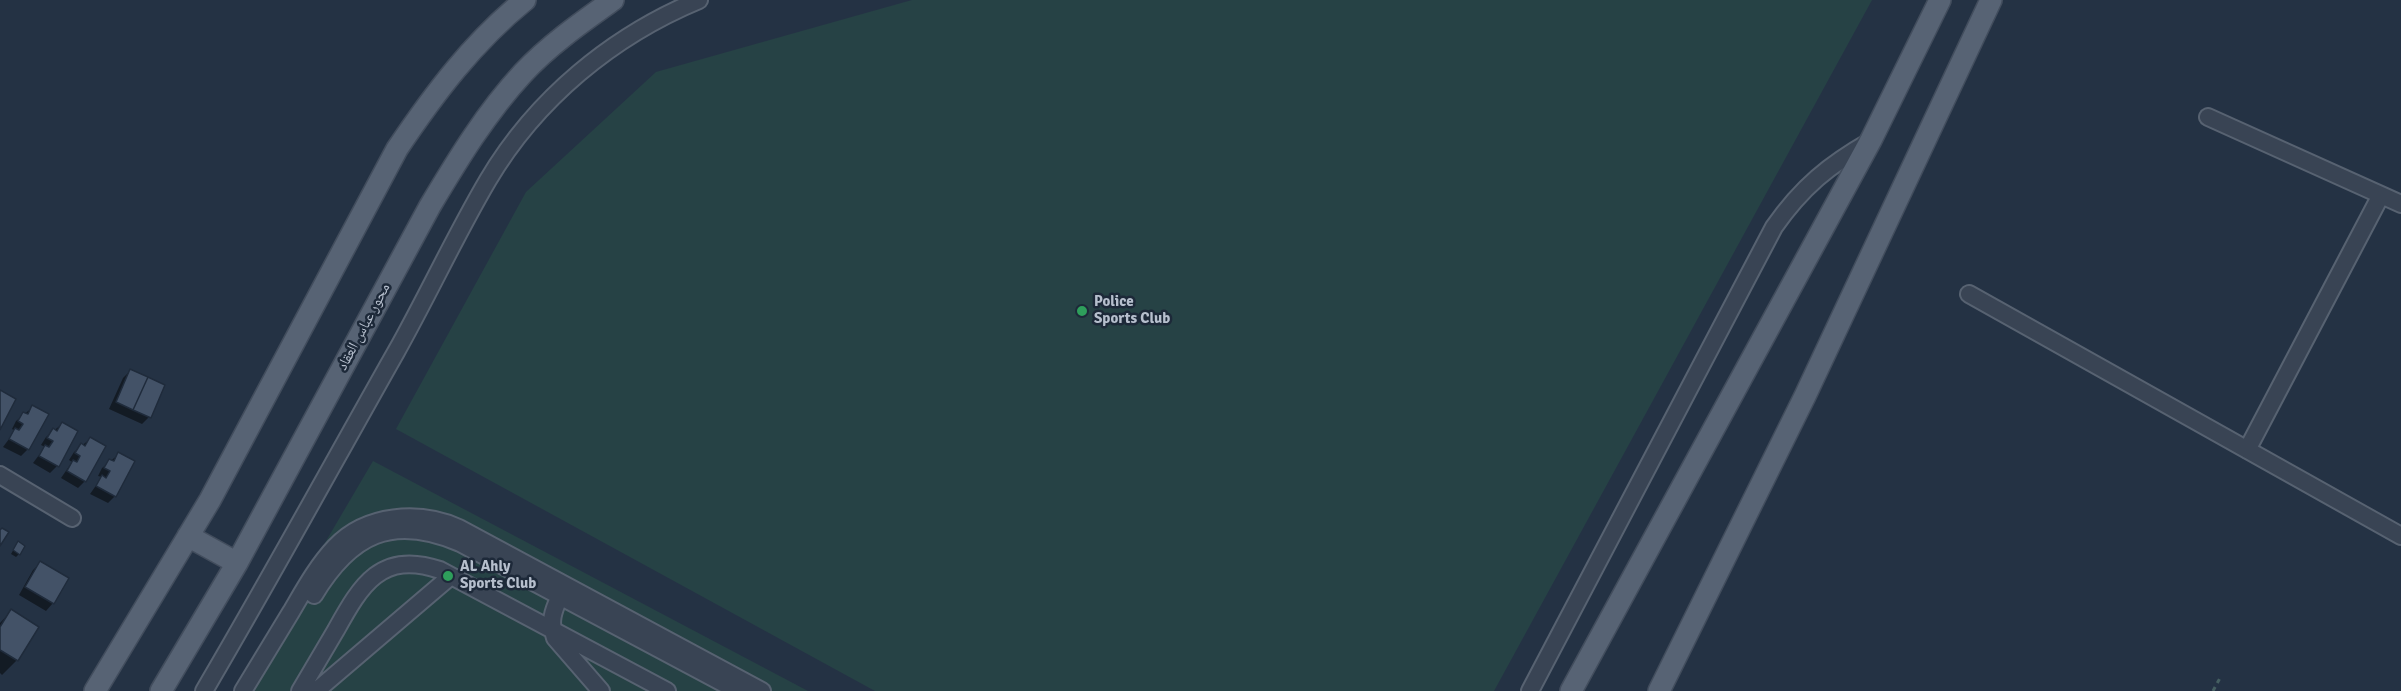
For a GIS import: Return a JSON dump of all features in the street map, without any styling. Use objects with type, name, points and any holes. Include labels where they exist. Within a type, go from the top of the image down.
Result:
[{"type":"main road","points":[[95,691],[188,536],[251,424],[397,149],[430,99],[466,55],[525,0]]},
{"type":"main road","name":"محور عباس العقاد","points":[[161,691],[237,563],[430,206],[464,149],[486,116],[524,72],[567,33],[613,0]]},
{"type":"main road","points":[[1571,691],[1871,140],[1940,0]]},
{"type":"main road","points":[[1659,691],[1805,396],[1991,0]]},
{"type":"main road","points":[[188,536],[237,563]]},
{"type":"street","points":[[204,691],[404,338],[489,178],[506,153],[545,105],[591,63],[642,28],[699,0]]},
{"type":"street","points":[[2208,117],[2401,204]]},
{"type":"street","points":[[1530,691],[1773,227],[1807,185],[1827,168],[1871,140]]},
{"type":"street","points":[[2247,450],[2380,195]]},
{"type":"street","points":[[1969,294],[2401,537]]},
{"type":"street","points":[[0,474],[72,518]]},
{"type":"street","points":[[243,691],[310,580],[335,546],[356,531],[380,521],[418,517],[434,519],[459,528],[762,691]]},
{"type":"street","points":[[256,691],[320,586],[336,565],[357,544],[384,532],[410,529],[441,535],[738,691]]},
{"type":"street","points":[[300,691],[356,594],[372,577],[405,564],[429,566],[451,576],[667,691]]},
{"type":"street","points":[[316,691],[451,576]]},
{"type":"street","points":[[560,596],[552,615],[552,630],[560,646],[601,691]]},
{"type":"path","points":[[2213,691],[2220,678]]},
{"type":"green space","name":"Police Sports Club","points":[[912,0],[1872,0],[1494,691],[875,691],[396,429],[526,192],[656,72]]},
{"type":"green space","name":"AL Ahly Sports Club","points":[[373,461],[808,691],[238,691]]},
{"type":"building","points":[[130,369],[148,377],[133,410],[116,402]]},
{"type":"building","points":[[148,377],[165,385],[151,418],[133,410]]},
{"type":"building","points":[[0,390],[16,399],[0,430]]},
{"type":"building","points":[[32,405],[49,414],[29,450],[9,439],[15,428],[19,430],[23,424],[18,421],[23,412],[28,414]]},
{"type":"building","points":[[62,422],[78,431],[59,467],[39,456],[45,445],[49,447],[53,441],[47,438],[53,428],[57,431]]},
{"type":"building","points":[[90,437],[106,446],[86,482],[67,471],[73,460],[77,462],[80,456],[75,453],[81,443],[85,446]]},
{"type":"building","points":[[118,452],[135,461],[116,497],[96,486],[102,475],[106,478],[110,471],[104,468],[109,459],[114,461]]},
{"type":"building","points":[[2,528],[9,532],[0,546],[0,530]]},
{"type":"building","points":[[18,541],[25,546],[20,555],[13,550]]},
{"type":"building","points":[[40,561],[69,578],[54,604],[25,587]]},
{"type":"building","points":[[11,609],[39,627],[18,661],[0,650],[0,627]]},
{"type":"place","name":"Police Sports Club","points":[[1082,311]]},
{"type":"place","name":"AL Ahly Sports Club","points":[[448,576]]}]
